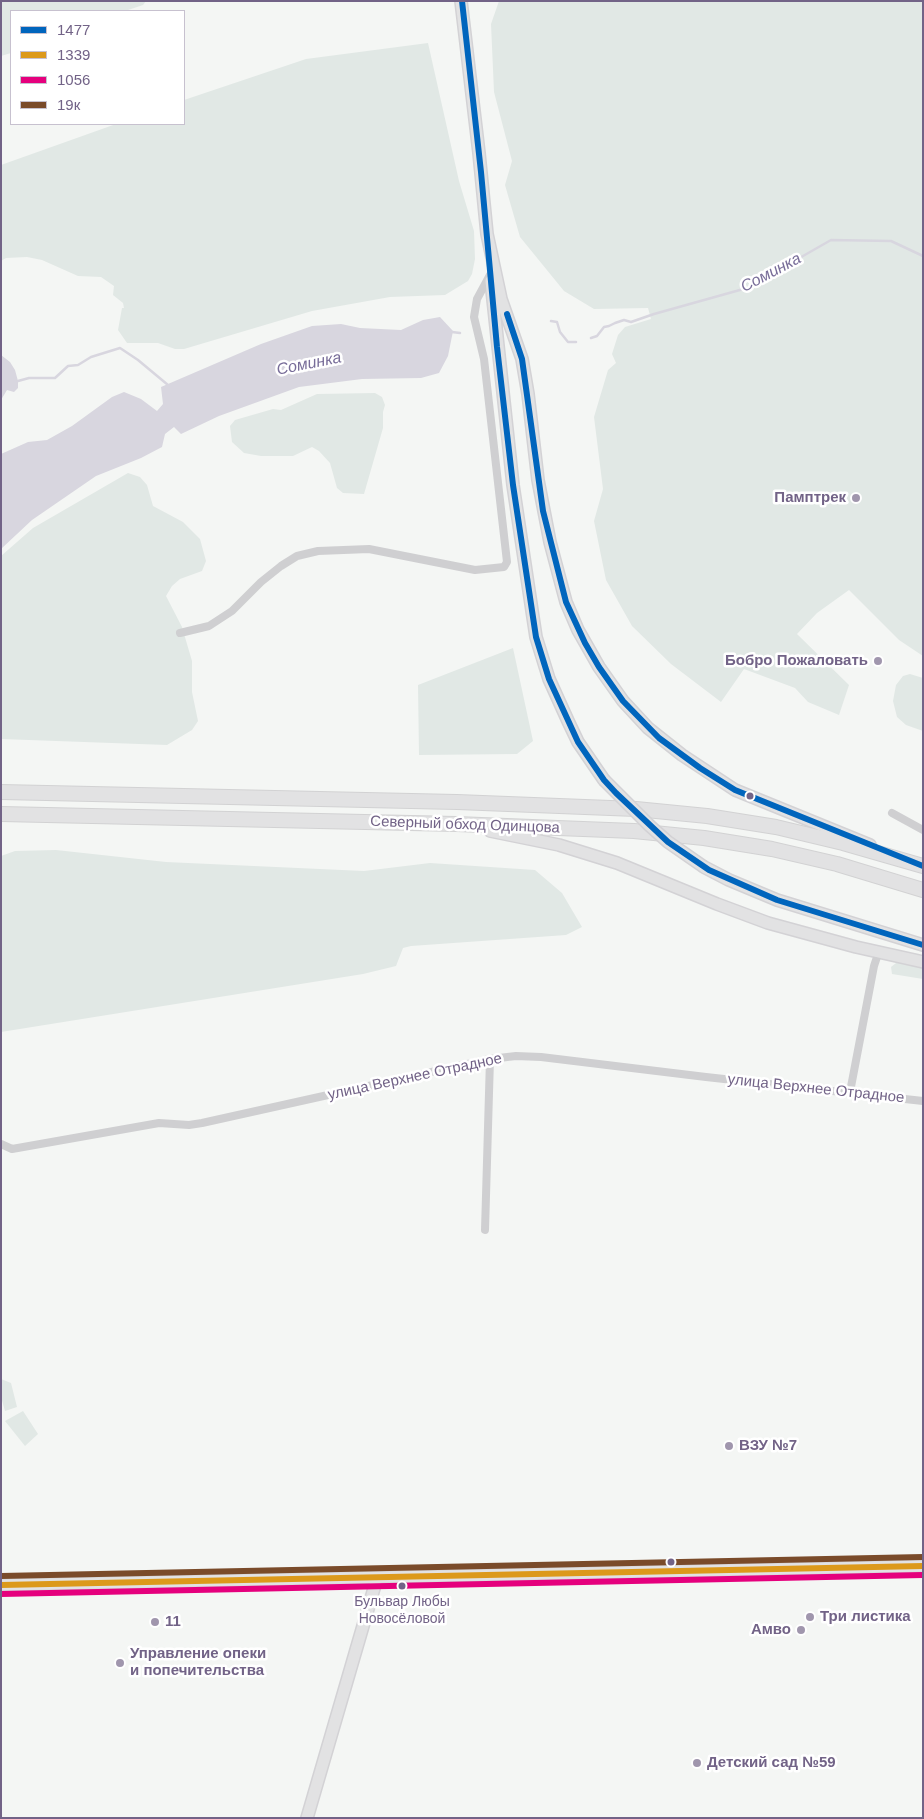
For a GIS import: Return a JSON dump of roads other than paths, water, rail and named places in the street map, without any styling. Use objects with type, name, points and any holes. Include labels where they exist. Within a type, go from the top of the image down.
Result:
[{"type":"highway","name":"Северный обход Одинцова","points":[[1,792],[317,798],[636,809],[707,816],[776,828],[843,843],[917,864]]},
{"type":"highway","name":"Северный обход Одинцова","points":[[1,814],[599,829],[687,836],[738,843],[805,856],[923,890]]},
{"type":"main road","points":[[462,5],[513,485],[536,637],[549,679],[578,742],[604,780],[650,826],[668,842],[704,867],[729,880],[777,900],[923,945]]},
{"type":"main road","points":[[486,234],[499,291],[524,367],[543,511],[559,578],[573,619],[599,667],[631,711],[654,733],[700,768],[735,790],[917,864]]},
{"type":"main road","points":[[406,823],[436,824],[499,832],[566,847],[617,863],[768,923],[811,936],[923,962]]},
{"type":"main road","points":[[1,1585],[923,1566]]},
{"type":"main road","points":[[307,1818],[377,1578]]},
{"type":"street","points":[[180,633],[208,626],[232,611],[261,582],[281,566],[297,556],[318,551],[369,549],[476,570],[504,567],[507,562],[484,359],[474,317],[477,299],[490,275]]},
{"type":"street","points":[[892,813],[923,830]]},
{"type":"street","points":[[850,1092],[874,966],[879,952]]},
{"type":"street","name":"улица Верхнее Отрадное","points":[[1,1144],[12,1149],[159,1123],[189,1125],[202,1123],[490,1059],[516,1056],[541,1057],[706,1078],[923,1101]]},
{"type":"street","points":[[485,1230],[490,1059]]},
{"type":"water","points":[[440,317],[453,331],[448,356],[439,373],[421,378],[362,379],[299,387],[219,416],[181,434],[174,427],[165,434],[162,447],[141,458],[96,476],[32,520],[1,549],[1,454],[28,442],[47,440],[72,426],[112,397],[124,392],[141,399],[157,411],[163,404],[161,387],[261,344],[312,326],[341,324],[360,328],[401,330],[423,320]]},
{"type":"water","points":[[1,355],[10,362],[15,370],[18,388],[14,392],[7,390],[1,400]]},
{"type":"waterway","name":"Соминка","points":[[591,338],[597,336],[604,327],[624,320],[631,322],[747,288],[831,240],[891,241],[923,256]]},
{"type":"waterway","name":"Соминка","points":[[551,321],[557,322],[560,332],[568,342],[576,342]]},
{"type":"waterway","name":"Соминка","points":[[452,332],[460,333]]},
{"type":"waterway","points":[[18,381],[29,378],[55,378],[68,366],[78,365],[91,357],[120,348],[168,385]]},
{"type":"place","name":"Памптрек","points":[[856,498]]},
{"type":"place","name":"Бобро Пожаловать","points":[[878,661]]},
{"type":"place","name":"ВЗУ №7","points":[[729,1446]]},
{"type":"place","name":"Бульвар Любы Новосёловой","points":[[402,1586]]},
{"type":"place","name":"Три листика","points":[[810,1617]]},
{"type":"place","name":"11","points":[[155,1622]]},
{"type":"place","name":"Амво","points":[[801,1630]]},
{"type":"place","name":"Управление опеки и попечительства","points":[[120,1663]]},
{"type":"place","name":"Детский сад №59","points":[[697,1763]]}]
